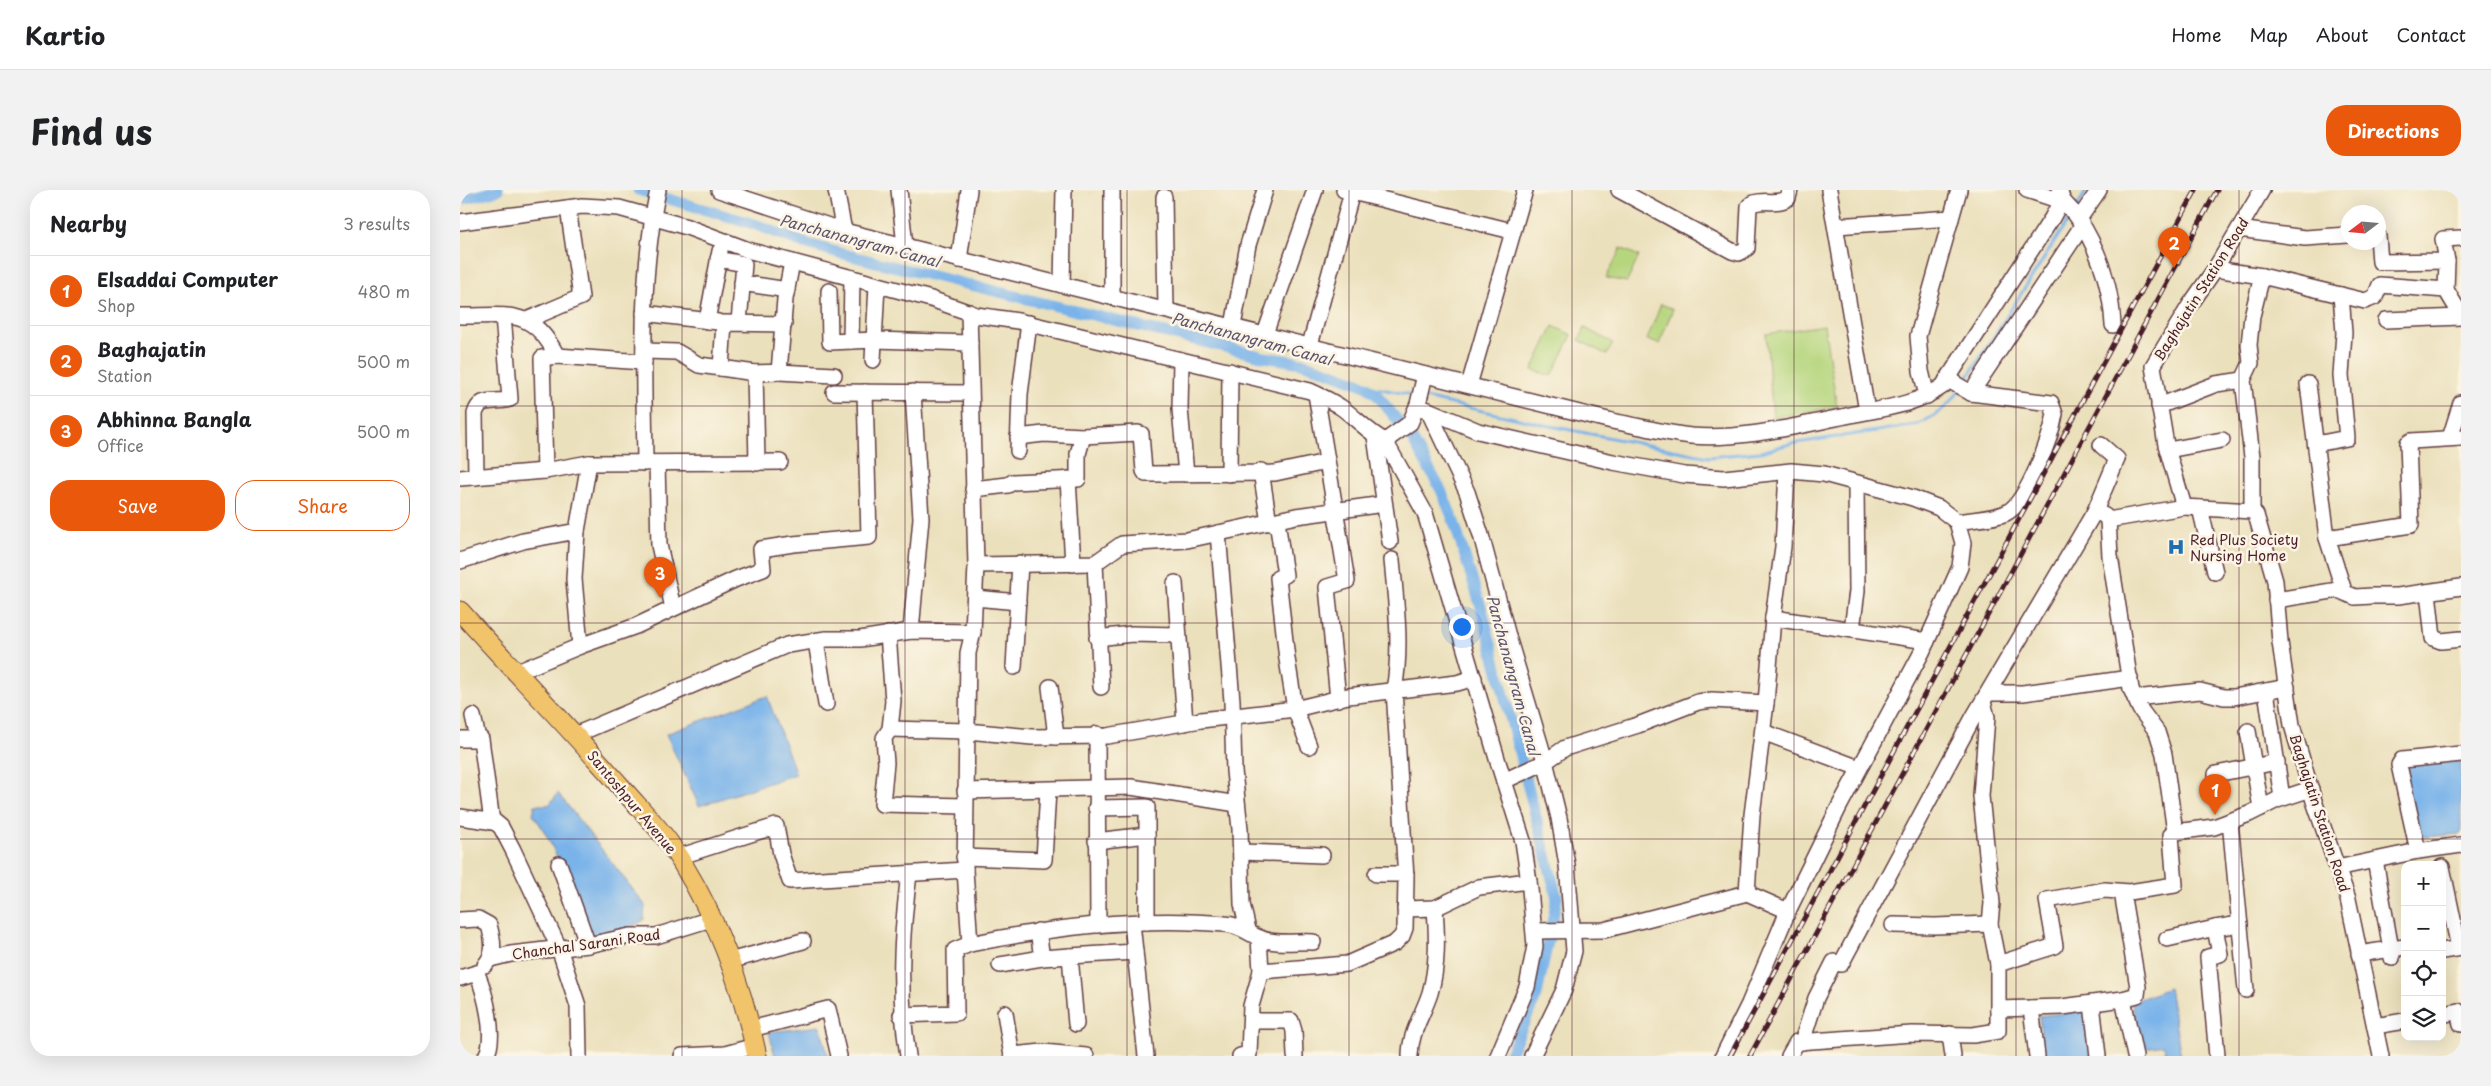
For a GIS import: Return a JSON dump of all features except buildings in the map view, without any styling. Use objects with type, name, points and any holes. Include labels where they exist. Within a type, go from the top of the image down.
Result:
[{"type":"main road","name":"Santoshpur Avenue","points":[[460,611],[515,673],[575,735],[678,857],[695,884],[729,961],[755,1044]]},
{"type":"street","points":[[658,190],[647,250],[644,356],[651,463],[659,544],[673,608]]},
{"type":"street","points":[[719,190],[743,194],[844,231],[1310,345],[1425,380],[1469,385],[1612,421],[1692,436],[1729,436],[1756,432],[1903,404],[1927,396],[1950,381],[2052,218],[2099,190]]},
{"type":"street","points":[[836,190],[844,231]]},
{"type":"street","points":[[899,190],[906,246]]},
{"type":"street","points":[[959,260],[969,190]]},
{"type":"street","points":[[1062,285],[1064,190]]},
{"type":"street","points":[[1112,190],[1112,296]]},
{"type":"street","points":[[1233,326],[1248,245],[1265,190]]},
{"type":"street","points":[[1265,334],[1315,190]]},
{"type":"street","points":[[1469,385],[1525,190]]},
{"type":"street","points":[[1619,190],[1739,253],[1746,248],[1749,206],[1753,202],[1784,201],[1788,198],[1790,190]]},
{"type":"street","points":[[1829,190],[1867,411]]},
{"type":"street","points":[[1927,396],[1921,371],[1918,336],[1959,190]]},
{"type":"street","points":[[2027,190],[2070,209],[2105,276],[2112,301],[2113,325]]},
{"type":"street","name":"Baghajatin Station Road","points":[[2184,507],[2168,450],[2159,406],[2153,366],[2155,349],[2215,269],[2262,190]]},
{"type":"street","points":[[1310,345],[1348,191],[1387,195],[1512,231]]},
{"type":"street","points":[[1164,197],[1166,309]]},
{"type":"street","points":[[460,222],[582,206],[654,212],[751,251],[969,312],[1029,323],[1230,371],[1316,394],[1339,406],[1384,438],[1425,513],[1523,841],[1529,881],[1540,931],[1527,986],[1498,1056]]},
{"type":"street","points":[[527,320],[582,297],[568,208]]},
{"type":"street","points":[[1971,393],[2070,209]]},
{"type":"street","points":[[1836,226],[1950,218]]},
{"type":"street","points":[[2239,229],[2305,238],[2341,235]]},
{"type":"street","points":[[2386,320],[2461,316],[2446,290],[2447,261],[2442,238],[2461,238]]},
{"type":"street","points":[[708,321],[722,239]]},
{"type":"street","points":[[2215,269],[2262,276],[2365,301],[2375,297],[2380,285],[2379,250]]},
{"type":"street","points":[[718,259],[744,264],[742,283],[721,368]]},
{"type":"street","points":[[2380,262],[2447,261]]},
{"type":"street","points":[[779,372],[787,290],[792,262]]},
{"type":"street","points":[[2101,515],[2184,507],[2252,511],[2252,458],[2243,380],[2251,363],[2249,345],[2252,316],[2262,276]]},
{"type":"street","points":[[852,278],[852,341]]},
{"type":"street","points":[[742,283],[787,290]]},
{"type":"street","points":[[873,360],[877,285]]},
{"type":"street","points":[[2380,285],[2446,290]]},
{"type":"street","points":[[829,291],[830,342],[874,340],[970,343]]},
{"type":"street","points":[[2316,444],[2347,438],[2341,376],[2344,333],[2342,295]]},
{"type":"street","points":[[969,312],[976,565],[973,632],[968,653],[965,799],[964,864],[970,944]]},
{"type":"street","points":[[644,313],[731,323],[784,324]]},
{"type":"street","points":[[460,316],[522,317],[546,336],[557,356]]},
{"type":"street","points":[[476,477],[474,414],[477,406],[483,402],[510,399],[503,316]]},
{"type":"street","points":[[1029,323],[1020,394],[1018,444],[1044,434],[1083,436],[1138,433],[1141,438],[1145,474],[1229,474],[1289,471],[1326,462]]},
{"type":"street","points":[[545,471],[542,358],[557,356],[644,356],[676,352],[699,365],[755,373],[779,372],[834,375]]},
{"type":"street","points":[[1181,360],[1180,409],[1186,474]]},
{"type":"street","points":[[1229,474],[1230,371]]},
{"type":"street","points":[[755,373],[757,463]]},
{"type":"street","points":[[1384,438],[1410,422],[1421,408],[1425,380]]},
{"type":"street","points":[[2159,406],[2216,384],[2243,380]]},
{"type":"street","points":[[1421,408],[1478,431],[1613,462],[1675,473],[1724,478],[1787,472],[1824,474],[1914,498],[1939,508],[1962,521],[2004,514],[2018,503],[2039,464],[2055,414],[2051,403],[1971,393],[1950,381]]},
{"type":"street","points":[[2308,384],[2327,538],[2344,591]]},
{"type":"street","points":[[834,392],[970,392]]},
{"type":"street","points":[[515,673],[580,646],[636,626],[736,578],[764,569],[761,549],[869,537],[865,392]]},
{"type":"street","points":[[911,631],[921,518],[913,392]]},
{"type":"street","points":[[1316,394],[1347,581],[1327,587],[1338,699]]},
{"type":"street","points":[[2327,538],[2412,526],[2408,443],[2411,441],[2455,438],[2461,403]]},
{"type":"street","points":[[1421,408],[1467,492],[1545,762],[1559,818],[1569,931],[1574,951],[1564,990],[1532,1056]]},
{"type":"street","points":[[973,489],[1008,485],[1013,482],[1078,478],[1078,454],[1083,436]]},
{"type":"street","points":[[1384,438],[1384,504],[1390,542]]},
{"type":"street","points":[[2168,450],[2222,440]]},
{"type":"street","points":[[1802,1042],[1816,998],[1834,962],[1841,964],[1986,698],[2101,515],[2117,459],[2101,445]]},
{"type":"street","points":[[460,478],[545,471],[589,463],[780,462]]},
{"type":"street","points":[[580,646],[574,579],[578,531],[589,463]]},
{"type":"street","points":[[1261,472],[1285,574],[1278,578],[1296,709],[1309,746]]},
{"type":"street","points":[[1747,893],[1752,815],[1766,703],[1772,618],[1783,547],[1787,472]]},
{"type":"street","points":[[1068,479],[1073,564]]},
{"type":"street","points":[[1852,629],[1857,591],[1856,483]]},
{"type":"street","points":[[976,565],[1095,563],[1122,544],[1177,541],[1296,516],[1384,504]]},
{"type":"street","points":[[2200,508],[2215,572]]},
{"type":"street","name":"Baghajatin Station Road","points":[[2252,511],[2256,514],[2275,581],[2280,642],[2292,725],[2311,790],[2348,899],[2381,1056]]},
{"type":"street","points":[[2101,515],[2110,556],[2131,688],[2135,698],[2157,732],[2164,754],[2176,832]]},
{"type":"street","points":[[1723,1056],[1749,1004],[1788,910],[1859,768],[1927,641],[1960,567],[1963,543],[1962,521]]},
{"type":"street","points":[[461,557],[523,541],[578,531]]},
{"type":"street","points":[[1218,533],[1232,701],[1231,718],[1241,852],[1242,904],[1253,934],[1261,971],[1251,1006],[1249,1055]]},
{"type":"street","points":[[1261,971],[1346,964],[1395,943],[1402,936],[1405,928],[1406,874],[1394,690],[1398,669],[1398,616],[1392,560]]},
{"type":"street","points":[[1014,667],[1020,563]]},
{"type":"street","points":[[1095,563],[1097,638],[1101,687]]},
{"type":"street","points":[[1175,583],[1184,723]]},
{"type":"street","points":[[2276,600],[2338,590],[2355,597],[2428,592],[2461,586]]},
{"type":"street","points":[[2428,592],[2433,638],[2441,642],[2461,638]]},
{"type":"street","points":[[975,598],[1018,602]]},
{"type":"street","points":[[1772,618],[1927,641]]},
{"type":"street","points":[[575,735],[787,645],[816,641],[860,639],[911,631],[973,632]]},
{"type":"street","points":[[888,634],[893,701],[890,729],[884,738],[886,763],[882,804],[965,799],[1048,790],[1131,787],[1238,804]]},
{"type":"street","points":[[1097,638],[1132,634],[1177,635]]},
{"type":"street","points":[[816,641],[826,704]]},
{"type":"street","points":[[890,729],[967,731],[1056,737],[1097,734],[1107,736],[1184,723],[1296,709],[1338,699],[1457,683],[1474,678]]},
{"type":"street","points":[[1986,698],[2130,678]]},
{"type":"street","points":[[1050,687],[1056,737]]},
{"type":"street","points":[[2135,698],[2200,691],[2224,697],[2287,687]]},
{"type":"street","points":[[2266,691],[2282,798]]},
{"type":"street","points":[[1789,1056],[1797,1042],[1912,1034],[1973,1035],[1998,1031],[1998,964],[1990,924],[1992,903],[1990,874],[1983,831],[1981,796],[1987,724],[1986,698]]},
{"type":"street","points":[[1504,781],[1545,762],[1565,748],[1638,725],[1674,709],[1712,700],[1766,703]]},
{"type":"street","points":[[473,716],[478,738],[481,739],[483,746],[492,822]]},
{"type":"street","points":[[2248,731],[2261,808]]},
{"type":"street","points":[[1762,732],[1859,768]]},
{"type":"street","points":[[1097,734],[1096,841],[1098,925]]},
{"type":"street","points":[[460,739],[478,738]]},
{"type":"street","points":[[2418,850],[2399,765],[2402,760],[2461,754]]},
{"type":"street","points":[[2216,774],[2277,762]]},
{"type":"street","points":[[678,857],[776,826],[781,854],[790,881],[909,874],[964,864],[1044,860],[1048,790]]},
{"type":"street","points":[[1998,964],[2055,946],[2047,900],[2106,890],[2122,892],[2175,885],[2170,845],[2171,835],[2176,832],[2214,827],[2282,798],[2311,790]]},
{"type":"street","points":[[1096,808],[1147,808],[1148,835],[1135,952],[1146,1056]]},
{"type":"street","points":[[460,817],[492,822],[501,827],[505,835],[559,948],[578,1006],[579,1056]]},
{"type":"street","points":[[2230,821],[2246,990]]},
{"type":"street","points":[[1096,841],[1148,835]]},
{"type":"street","points":[[2337,868],[2418,850],[2461,845]]},
{"type":"street","points":[[2438,848],[2441,861]]},
{"type":"street","points":[[1241,852],[1322,855]]},
{"type":"street","points":[[2375,860],[2398,948],[2392,959],[2401,958]]},
{"type":"street","points":[[559,864],[588,945]]},
{"type":"street","points":[[908,1056],[901,1015],[900,972],[909,874]]},
{"type":"street","points":[[1376,874],[1406,874]]},
{"type":"street","points":[[1405,909],[1435,908],[1452,898],[1479,887],[1529,881]]},
{"type":"street","points":[[2446,884],[2460,948],[2446,950]]},
{"type":"street","points":[[1998,1009],[2092,1004],[2133,997],[2138,992],[2122,892]]},
{"type":"street","points":[[1540,931],[1604,930],[1747,893],[1788,910]]},
{"type":"street","points":[[1410,1056],[1410,1041],[1430,992],[1437,937],[1435,908]]},
{"type":"street","points":[[460,920],[478,919],[490,925],[494,944],[490,959],[478,973],[460,978]]},
{"type":"street","name":"Chanchal Sarani Road","points":[[490,959],[511,954],[588,945],[630,936],[656,936],[711,919]]},
{"type":"street","points":[[901,1015],[956,1013],[955,950],[970,944],[1038,931],[1139,922],[1178,921],[1228,924],[1253,934],[1313,942]]},
{"type":"street","points":[[1893,925],[1990,924]]},
{"type":"street","points":[[2167,939],[2240,924]]},
{"type":"street","points":[[2215,928],[2220,954],[2208,957],[2218,1056]]},
{"type":"street","points":[[1038,931],[1042,958]]},
{"type":"street","points":[[729,961],[803,941]]},
{"type":"street","points":[[2359,954],[2398,948]]},
{"type":"street","points":[[1000,965],[1042,958],[1135,952]]},
{"type":"street","points":[[1070,956],[1076,1024]]},
{"type":"street","points":[[478,973],[484,992],[490,1025],[489,1051],[486,1056]]},
{"type":"street","points":[[2123,999],[2135,1056]]},
{"type":"street","points":[[2092,1004],[2098,1056]]},
{"type":"street","points":[[2031,1008],[2037,1056]]},
{"type":"street","points":[[682,1056],[725,1054],[755,1044],[828,1009],[839,1056]]},
{"type":"street","points":[[1005,1013],[1012,1056],[1043,1052],[1086,1056]]},
{"type":"street","points":[[2446,1015],[2460,1015]]},
{"type":"street","points":[[1251,1022],[1291,1021],[1294,1030],[1295,1056]]},
{"type":"street","points":[[2375,1026],[2401,1022]]},
{"type":"street","points":[[1950,1034],[1953,1056]]},
{"type":"green space","points":[[1621,248],[1639,256],[1627,282],[1606,278]]},
{"type":"green space","points":[[1661,304],[1673,309],[1659,344],[1647,340]]},
{"type":"green space","points":[[1824,325],[1837,407],[1773,417],[1766,334]]},
{"type":"green space","points":[[1553,326],[1572,335],[1552,376],[1532,370]]},
{"type":"green space","points":[[1585,328],[1613,343],[1607,355],[1579,340]]},
{"type":"water","points":[[767,696],[796,774],[699,806],[666,734]]},
{"type":"water","points":[[2461,761],[2461,834],[2424,837],[2412,823],[2403,763]]},
{"type":"water","points":[[558,793],[645,905],[644,920],[616,932],[586,935],[570,888],[550,841],[533,814],[535,805],[549,805]]},
{"type":"water","points":[[2169,988],[2181,1056],[2166,1056],[2164,1045],[2140,1049],[2132,1002]]},
{"type":"water","points":[[2091,1010],[2097,1056],[2044,1056],[2039,1016]]},
{"type":"water","points":[[820,1026],[828,1056],[775,1056],[769,1032]]},
{"type":"waterway","name":"Panchanangram Canal","points":[[460,200],[498,190]]},
{"type":"waterway","name":"Panchanangram Canal","points":[[638,190],[754,224],[804,243],[843,254],[1265,357],[1302,363],[1366,386],[1377,395],[1411,437],[1441,490],[1453,519],[1482,610],[1557,898],[1537,995],[1509,1056]]},
{"type":"waterway","points":[[2076,208],[2087,190]]},
{"type":"waterway","points":[[1964,383],[2071,216]]},
{"type":"waterway","points":[[1366,386],[1417,396]]},
{"type":"waterway","points":[[1425,398],[1550,426],[1709,457],[1760,452],[1790,444],[1916,425],[1940,411],[1959,391]]},
{"type":"railway","points":[[1730,1056],[2196,190]]},
{"type":"railway","points":[[1750,1056],[2217,190]]},
{"type":"place","name":"Baghajatin","points":[[2174,268]]},
{"type":"place","name":"Red Plus Society Nursing Home","points":[[2176,547]]},
{"type":"place","name":"Abhinna Bangla","points":[[660,598]]},
{"type":"place","name":"Elsaddai Computer","points":[[2215,815]]}]
